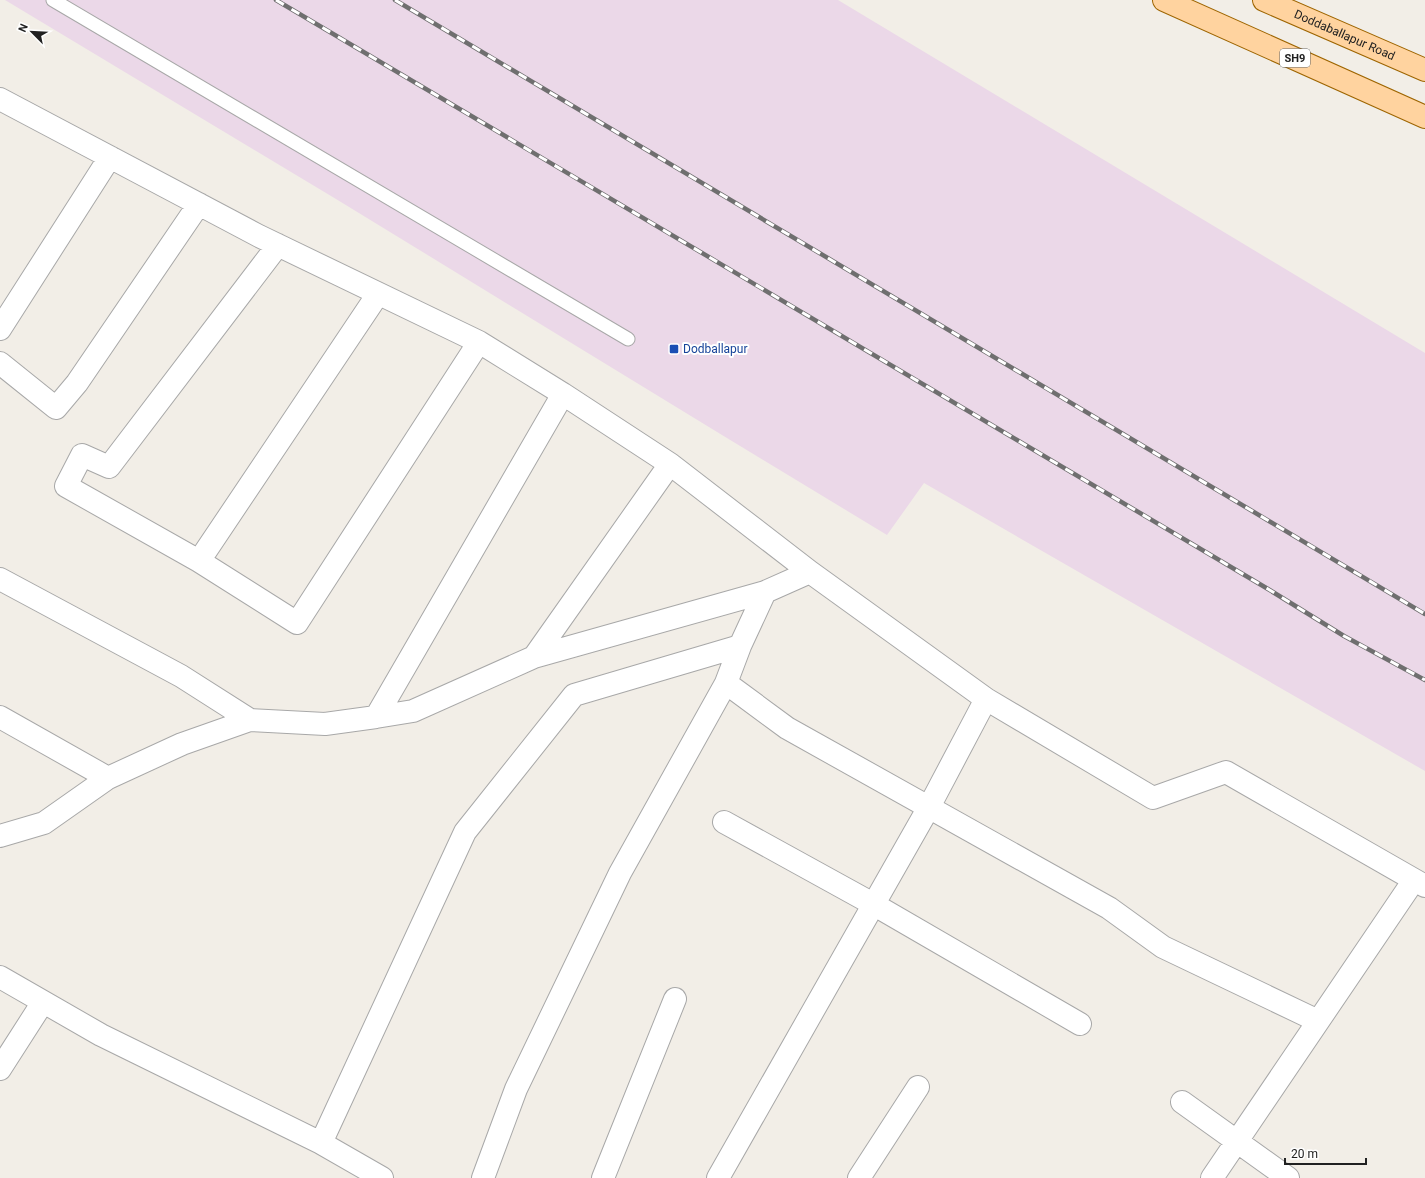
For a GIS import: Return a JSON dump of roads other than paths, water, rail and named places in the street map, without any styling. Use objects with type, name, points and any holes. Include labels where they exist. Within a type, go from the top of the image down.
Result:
[{"type":"main road","name":"SH9","points":[[1164,0],[1425,117]]},
{"type":"main road","name":"Doddaballapur Road","points":[[1264,0],[1295,7],[1425,70]]},
{"type":"street","points":[[1,100],[278,245],[479,342],[670,464],[810,572],[986,699],[1153,798],[1226,772],[1419,883],[1318,1021],[1212,1178]]},
{"type":"street","points":[[0,330],[110,157]]},
{"type":"street","points":[[0,363],[56,408],[77,383],[199,204]]},
{"type":"street","points":[[278,245],[109,467],[82,455],[66,486],[199,561],[297,623],[479,342]]},
{"type":"street","points":[[199,561],[378,294]]},
{"type":"street","points":[[376,716],[562,394]]},
{"type":"street","points":[[534,657],[670,464]]},
{"type":"street","points":[[0,836],[44,823],[108,778],[182,744],[250,720],[324,724],[413,711],[534,657],[765,592],[810,572]]},
{"type":"street","points":[[0,579],[181,676],[250,720]]},
{"type":"street","points":[[484,1178],[516,1089],[620,873],[726,683],[740,646],[765,592]]},
{"type":"street","points":[[321,1143],[464,832],[574,695],[740,646]]},
{"type":"street","points":[[726,683],[787,728],[1109,908],[1163,947],[1318,1021]]},
{"type":"street","points":[[718,1178],[929,807],[986,699]]},
{"type":"street","points":[[0,717],[108,778]]},
{"type":"street","points":[[724,822],[873,904],[1080,1024]]},
{"type":"street","points":[[0,977],[101,1035],[321,1143],[382,1178]]},
{"type":"street","points":[[603,1178],[675,999]]},
{"type":"street","points":[[0,1069],[43,1002]]},
{"type":"street","points":[[859,1178],[918,1087]]},
{"type":"street","points":[[1182,1102],[1288,1178]]},
{"type":"lane","points":[[53,0],[628,339]]},
{"type":"railway","points":[[276,0],[1268,589],[1344,636],[1425,680]]},
{"type":"railway","points":[[395,0],[1425,614]]},
{"type":"place","name":"Dodballapur","points":[[674,349]]}]
